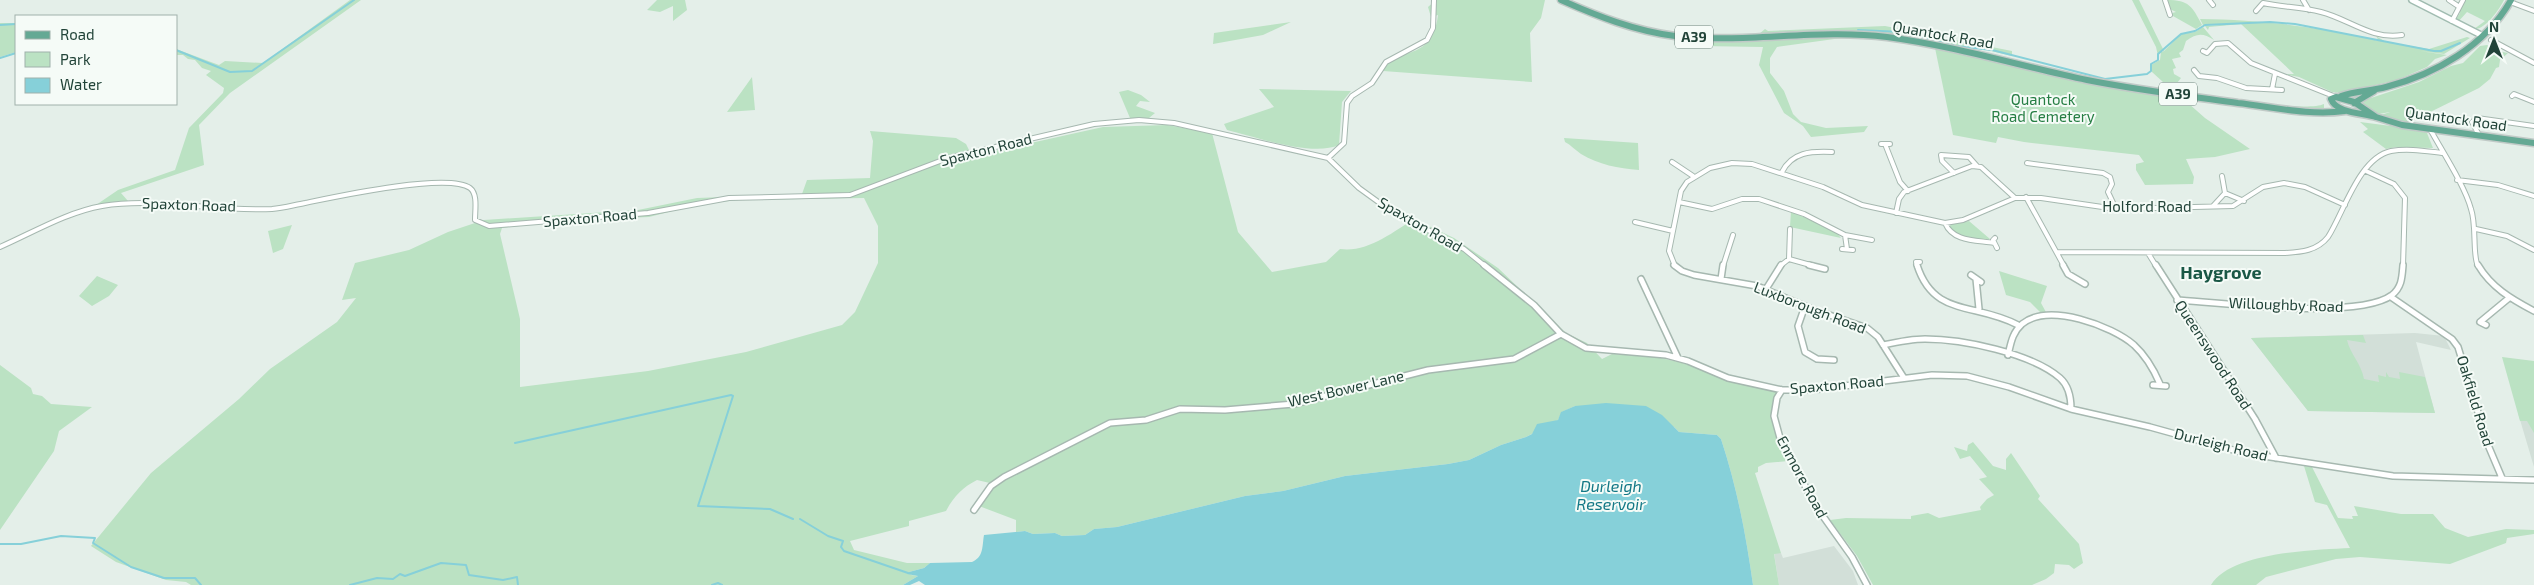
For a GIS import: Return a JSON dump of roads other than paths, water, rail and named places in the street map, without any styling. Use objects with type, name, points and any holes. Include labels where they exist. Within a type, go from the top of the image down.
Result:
[{"type":"main road","name":"Quantock Road","points":[[1561,0],[1615,22],[1666,34],[1717,38],[1839,33],[1881,37],[1964,50],[2117,85],[2321,112],[2345,111]]},
{"type":"main road","points":[[2412,0],[2483,36]]},
{"type":"main road","name":"A39","points":[[2321,112],[2335,100],[2365,90],[2376,90],[2407,80],[2432,69],[2483,36],[2502,16],[2510,1]]},
{"type":"main road","name":"A39","points":[[2345,111],[2376,90]]},
{"type":"main road","name":"A39","points":[[2335,100],[2354,106]]},
{"type":"main road","points":[[2335,100],[2345,111]]},
{"type":"main road","name":"Quantock Road","points":[[2354,106],[2376,117],[2402,125],[2534,143]]},
{"type":"street","points":[[1328,158],[1344,142],[1345,114],[1347,103],[1352,96],[1372,83],[1386,62],[1427,40],[1433,28],[1434,0]]},
{"type":"street","points":[[2165,0],[2170,14]]},
{"type":"street","points":[[2209,0],[2213,5]]},
{"type":"street","points":[[2258,0],[2263,3],[2335,16],[2380,36],[2402,35]]},
{"type":"street","points":[[2302,0],[2309,10]]},
{"type":"street","points":[[2449,0],[2458,6]]},
{"type":"street","points":[[2452,21],[2459,12],[2458,6],[2462,0]]},
{"type":"street","points":[[2510,1],[2534,11]]},
{"type":"street","points":[[2256,11],[2263,3]]},
{"type":"street","points":[[2491,40],[2534,63]]},
{"type":"street","points":[[2207,53],[2214,44],[2235,41]]},
{"type":"street","points":[[2228,43],[2242,60],[2318,89],[2335,100]]},
{"type":"street","points":[[2492,48],[2500,46]]},
{"type":"street","points":[[2194,70],[2200,76],[2217,78],[2246,88],[2282,90]]},
{"type":"street","points":[[2272,89],[2275,74]]},
{"type":"street","points":[[2197,81],[2200,76]]},
{"type":"street","points":[[2514,93],[2534,102]]},
{"type":"street","points":[[2479,135],[2472,122],[2477,118],[2534,126]]},
{"type":"street","name":"Spaxton Road","points":[[0,247],[75,214],[101,206],[148,203],[281,208],[409,184],[455,184],[470,188],[475,195],[473,209],[475,220],[489,226],[648,213],[736,197],[838,197],[858,193],[930,164],[975,151],[1094,124],[1130,121],[1186,125],[1328,158],[1359,188],[1388,209],[1464,250],[1534,305],[1561,334],[1586,348],[1651,353],[1678,358],[1728,378],[1782,390],[1812,390],[1944,374]]},
{"type":"street","points":[[2430,129],[2471,207],[2476,229],[2475,260],[2485,277],[2510,298],[2534,311]]},
{"type":"street","points":[[1886,144],[1900,182],[1908,190]]},
{"type":"street","points":[[2057,252],[2285,253],[2306,250],[2318,246],[2326,240],[2366,171],[2383,153],[2416,150],[2442,153]]},
{"type":"street","points":[[1782,172],[1787,162],[1794,157],[1828,153]]},
{"type":"street","points":[[1954,173],[1942,161],[1942,156],[1947,154],[1969,157],[2015,198]]},
{"type":"street","points":[[1635,222],[1642,221],[1673,231],[1683,186],[1693,176],[1672,162]]},
{"type":"street","points":[[2027,162],[2043,166],[2103,173],[2111,180],[2108,192],[2116,209]]},
{"type":"street","name":"Holford Road","points":[[1693,176],[1710,168],[1732,163],[1752,164],[1782,172],[1823,187],[1862,205],[1945,223],[1963,220],[2015,198],[2026,197],[2116,209],[2233,206],[2244,201],[2262,188],[2275,183],[2287,182],[2345,205]]},
{"type":"street","points":[[1896,213],[1899,199],[1908,190],[1977,166]]},
{"type":"street","points":[[2366,171],[2393,184],[2400,189],[2405,198],[2402,282],[2401,287],[2391,297]]},
{"type":"street","points":[[2218,180],[2223,178],[2225,193]]},
{"type":"street","points":[[2457,180],[2498,185],[2534,196]]},
{"type":"street","points":[[2225,193],[2244,201]]},
{"type":"street","points":[[2211,207],[2225,193]]},
{"type":"street","points":[[2026,197],[2068,274],[2082,281]]},
{"type":"street","points":[[1679,202],[1712,209],[1742,199],[1759,199],[1804,214],[1846,235],[1865,242],[1872,240]]},
{"type":"street","name":"Holford Road","points":[[1945,223],[1949,232],[1957,237],[1995,243]]},
{"type":"street","points":[[2476,229],[2507,236],[2534,250]]},
{"type":"street","name":"Luxborough Road","points":[[1673,231],[1670,258],[1678,269],[1688,274],[1766,289],[1805,306],[1867,328],[1875,334],[1904,378]]},
{"type":"street","points":[[1788,233],[1790,259]]},
{"type":"street","points":[[1846,235],[1847,249]]},
{"type":"street","points":[[1720,279],[1728,242],[1733,236]]},
{"type":"street","name":"Queenswood Road","points":[[2148,253],[2255,419],[2276,458]]},
{"type":"street","points":[[1766,289],[1782,263],[1790,259],[1818,269],[1825,268]]},
{"type":"street","points":[[1916,262],[1922,282],[1932,300],[1998,314],[2018,325]]},
{"type":"street","points":[[1971,276],[1982,282]]},
{"type":"street","points":[[1641,279],[1678,358]]},
{"type":"street","points":[[1976,280],[1979,309]]},
{"type":"street","name":"Willoughby Road","points":[[2177,300],[2334,309],[2391,297]]},
{"type":"street","name":"Oakfield Road","points":[[2391,297],[2454,342],[2466,372],[2488,445],[2502,478]]},
{"type":"street","points":[[2486,325],[2480,322],[2510,298]]},
{"type":"street","points":[[1805,306],[1798,326],[1805,352],[1817,359],[1834,360]]},
{"type":"street","points":[[2008,354],[2011,334],[2018,325],[2052,316],[2066,316],[2096,323],[2114,332],[2140,351],[2163,385],[2153,385]]},
{"type":"street","name":"West Bower Lane","points":[[974,510],[991,486],[1004,477],[1110,423],[1146,420],[1180,409],[1225,410],[1294,404],[1428,370],[1514,358],[1561,334]]},
{"type":"street","points":[[1883,345],[1928,339],[2008,354],[2034,363],[2059,377],[2071,395],[2072,409]]},
{"type":"street","points":[[1825,353],[1827,360]]},
{"type":"street","name":"Durleigh Road","points":[[1944,374],[1968,376],[1992,382],[2072,409],[2150,427],[2229,450],[2393,476],[2534,480]]},
{"type":"street","name":"Enmore Road","points":[[1782,390],[1777,398],[1774,416],[1780,438],[1815,505],[1852,557],[1867,585]]},
{"type":"water","name":"Durleigh Reservoir","points":[[1606,403],[1646,406],[1662,415],[1679,432],[1717,435],[1721,439],[1740,511],[1753,585],[925,585],[919,581],[910,585],[903,585],[918,576],[907,574],[909,572],[924,568],[930,563],[972,562],[976,560],[982,551],[984,535],[1025,531],[1033,534],[1055,533],[1062,536],[1085,535],[1094,529],[1117,527],[1245,496],[1283,491],[1345,476],[1469,460],[1501,445],[1532,434],[1537,424],[1558,420],[1561,412],[1575,406]]},
{"type":"waterway","points":[[178,51],[230,72],[252,71],[354,0]]},
{"type":"waterway","points":[[1858,30],[1902,32],[1956,46],[1992,50],[2105,79],[2147,74],[2151,71],[2151,64],[2158,60],[2158,54],[2181,34],[2195,31],[2205,25],[2270,22],[2295,24],[2434,51],[2441,51],[2460,43]]},
{"type":"waterway","points":[[0,25],[15,24]]},
{"type":"waterway","points":[[0,58],[15,53]]},
{"type":"waterway","points":[[515,443],[731,395],[733,396],[698,506],[770,509],[793,519]]},
{"type":"waterway","points":[[800,519],[828,536],[843,541],[841,547],[844,551],[908,573]]},
{"type":"waterway","points":[[0,544],[21,544],[61,536],[95,538],[93,543],[131,567],[164,578],[195,578],[201,585]]},
{"type":"waterway","points":[[350,585],[377,578],[393,579],[400,574],[405,576],[441,563],[466,565],[469,575],[503,580],[517,577],[518,585]]},
{"type":"waterway","points":[[712,585],[718,583],[722,585]]},
{"type":"district","name":"Haygrove","points":[[2221,273]]},
{"type":"park label","name":"Quantock Road Cemetery","points":[[2043,108]]}]
